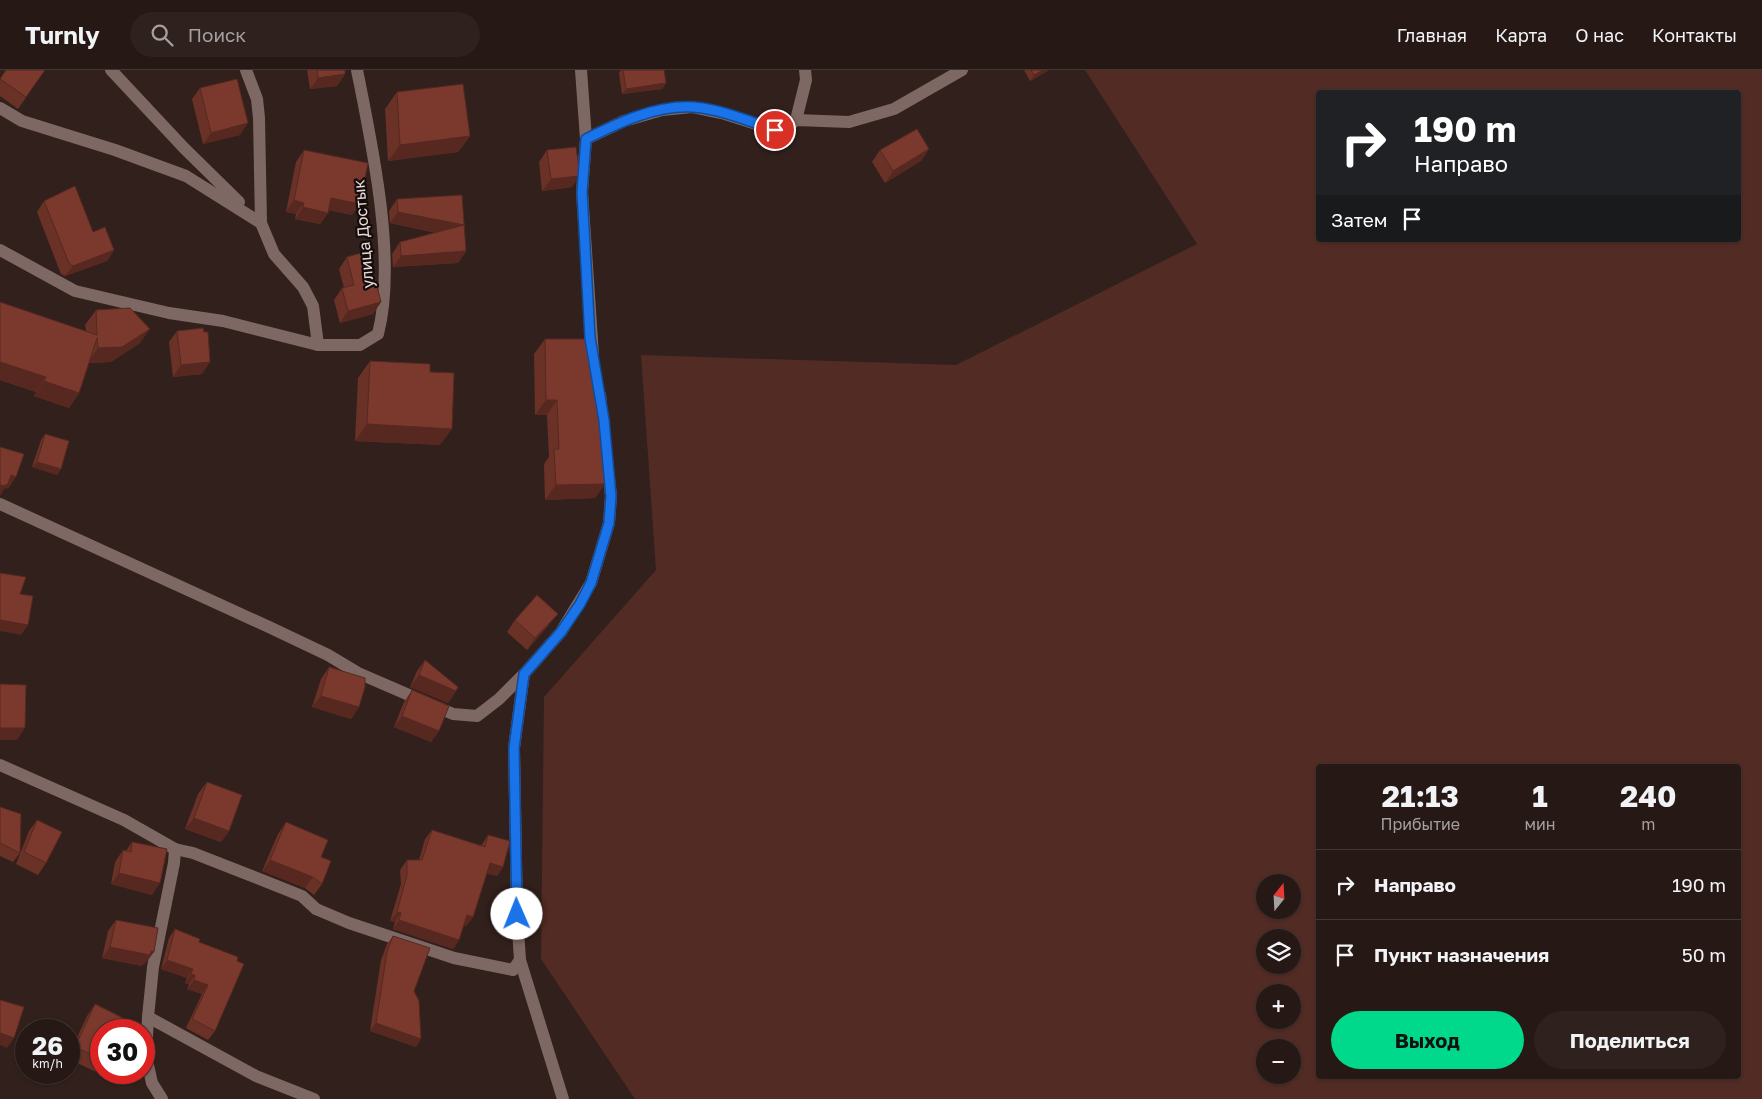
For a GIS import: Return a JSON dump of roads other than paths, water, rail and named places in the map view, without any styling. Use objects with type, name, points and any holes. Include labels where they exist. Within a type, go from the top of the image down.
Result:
[{"type":"street","points":[[111,70],[184,148],[261,223]]},
{"type":"street","points":[[246,70],[257,99],[259,118],[261,223],[274,254],[303,288],[312,306],[318,345]]},
{"type":"street","name":"улица Достык","points":[[0,250],[75,291],[169,313],[223,321],[318,345],[360,345],[378,334],[382,316],[385,262],[365,110],[357,70]]},
{"type":"street","points":[[581,70],[586,139],[582,192],[590,338],[595,365]]},
{"type":"street","points":[[586,139],[624,121],[662,110],[692,107],[725,114],[775,130],[788,128],[796,120],[806,80],[805,70]]},
{"type":"street","points":[[796,120],[849,122],[894,109],[962,70]]},
{"type":"street","points":[[0,108],[22,121],[115,150],[186,176],[261,223]]},
{"type":"street","points":[[0,504],[328,655],[358,674],[453,714],[477,716],[499,699],[524,674],[561,632],[580,604],[591,583],[609,523],[611,496],[598,383]]},
{"type":"street","points":[[524,674],[514,748],[517,914],[520,960],[563,1099]]},
{"type":"street","points":[[0,765],[124,820],[175,849],[193,853],[302,896],[316,909],[349,923],[454,958],[513,970],[520,960]]},
{"type":"street","points":[[162,1099],[152,1084],[146,1056],[148,1017],[153,967],[174,863],[175,849]]},
{"type":"street","points":[[148,1017],[256,1076],[314,1099]]}]
